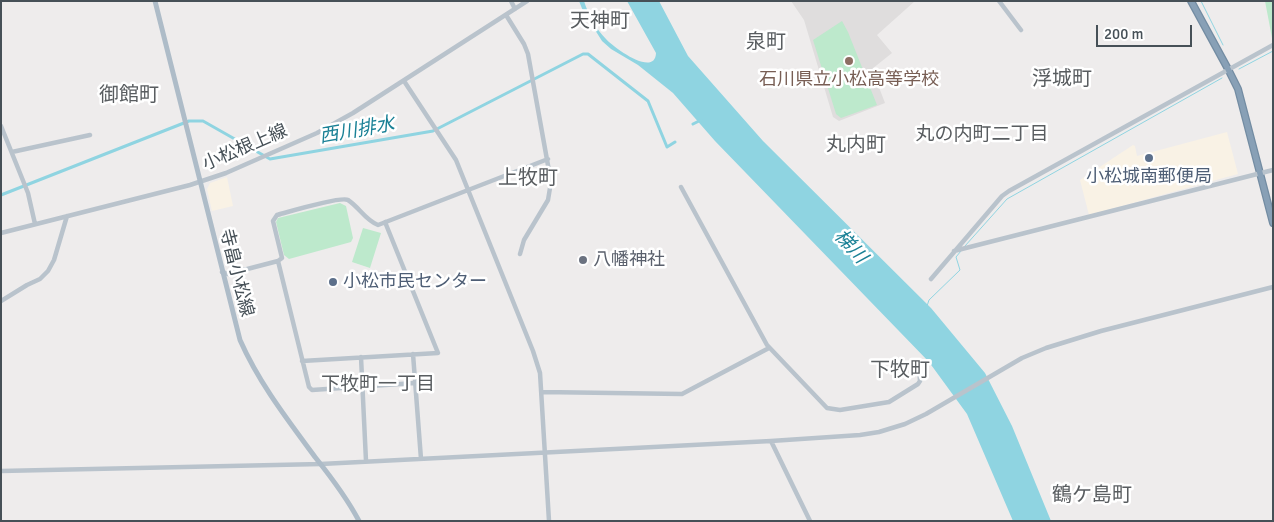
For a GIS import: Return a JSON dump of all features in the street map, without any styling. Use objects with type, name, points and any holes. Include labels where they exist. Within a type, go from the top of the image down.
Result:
[{"type":"highway","points":[[1191,1],[1228,69],[1241,98],[1273,223]]},
{"type":"main road","name":"寺畠小松線","points":[[155,1],[240,340],[252,367],[338,487],[359,521]]},
{"type":"street","points":[[511,1],[515,9]]},
{"type":"street","name":"小松根上線","points":[[1,233],[199,182],[250,162],[342,120],[527,1]]},
{"type":"street","points":[[999,1],[1021,30]]},
{"type":"street","points":[[506,16],[524,44],[534,84],[551,182],[548,200],[524,240],[520,254]]},
{"type":"street","points":[[931,279],[1009,190],[1273,45]]},
{"type":"street","points":[[404,81],[456,160],[533,351],[540,373],[542,392],[549,521]]},
{"type":"street","points":[[1,126],[28,193],[35,224]]},
{"type":"street","points":[[12,152],[90,135]]},
{"type":"street","points":[[222,272],[228,274],[278,261],[282,258],[273,221],[277,215],[347,199],[372,222],[378,225],[548,159]]},
{"type":"street","points":[[955,251],[1273,170]]},
{"type":"street","points":[[681,187],[769,348],[823,405],[833,410],[889,402],[918,384],[920,381],[919,366]]},
{"type":"street","points":[[1,301],[40,279],[48,271],[54,260],[67,216]]},
{"type":"street","points":[[302,360],[438,353],[385,222]]},
{"type":"street","points":[[278,261],[309,388],[312,390],[415,384]]},
{"type":"street","points":[[1,471],[321,464],[771,441],[879,432],[905,424],[1031,354],[1046,348],[1101,331],[1273,287]]},
{"type":"street","points":[[542,392],[682,394],[769,348]]},
{"type":"street","points":[[413,354],[421,459]]},
{"type":"street","points":[[361,357],[366,461]]},
{"type":"street","points":[[771,441],[810,521]]},
{"type":"shaded area","name":"石川県立小松高等学校","points":[[791,1],[915,1],[877,35],[892,53],[872,69],[885,103],[839,121],[833,117],[804,20]]},
{"type":"shaded area","points":[[1227,132],[1238,174],[1089,215],[1080,180],[1133,145],[1135,146],[1137,156]]},
{"type":"shaded area","points":[[227,177],[233,206],[212,211],[207,189],[210,183]]},
{"type":"green space","points":[[1265,1],[1273,1],[1273,38],[1272,38]]},
{"type":"green space","points":[[842,21],[877,105],[841,118],[836,114],[813,40]]},
{"type":"green space","points":[[340,203],[346,206],[353,238],[351,242],[289,259],[284,255],[276,222],[278,218]]},
{"type":"green space","points":[[363,228],[381,233],[370,268],[352,262]]},
{"type":"water","name":"梯川","points":[[579,1],[584,1],[596,26],[610,43],[633,58],[642,62],[649,62],[654,60],[656,53],[627,1],[659,1],[688,56],[763,141],[931,308],[985,373],[1012,426],[1051,521],[1013,521],[967,414],[929,362],[715,141],[673,93],[638,65],[611,49],[602,41],[583,11]]},
{"type":"waterway","points":[[1201,1],[1223,45]]},
{"type":"waterway","points":[[1239,69],[1273,51]]},
{"type":"waterway","name":"西川排水","points":[[1,195],[189,121],[203,121],[270,159],[433,131],[583,54],[588,54],[648,101],[667,147],[675,142]]},
{"type":"waterway","points":[[965,246],[1007,199],[1222,78]]},
{"type":"waterway","name":"西川排水","points":[[693,124],[701,120]]},
{"type":"waterway","points":[[927,306],[929,300],[960,270],[956,257],[961,251]]},
{"type":"place","name":"石川県立小松高等学校","points":[[849,61]]},
{"type":"place","name":"小松城南郵便局","points":[[1149,158]]},
{"type":"place","name":"八幡神社","points":[[583,260]]},
{"type":"place","name":"小松市民センター","points":[[333,282]]},
{"type":"district","name":"天神町","points":[[600,22]]},
{"type":"district","name":"泉町","points":[[766,43]]},
{"type":"district","name":"浮城町","points":[[1062,80]]},
{"type":"district","name":"御館町","points":[[129,96]]},
{"type":"district","name":"丸の内町二丁目","points":[[982,135]]},
{"type":"district","name":"丸内町","points":[[856,146]]},
{"type":"district","name":"上牧町","points":[[528,179]]},
{"type":"district","name":"下牧町","points":[[900,371]]},
{"type":"district","name":"下牧町一丁目","points":[[378,385]]},
{"type":"district","name":"鶴ケ島町","points":[[1092,496]]}]
